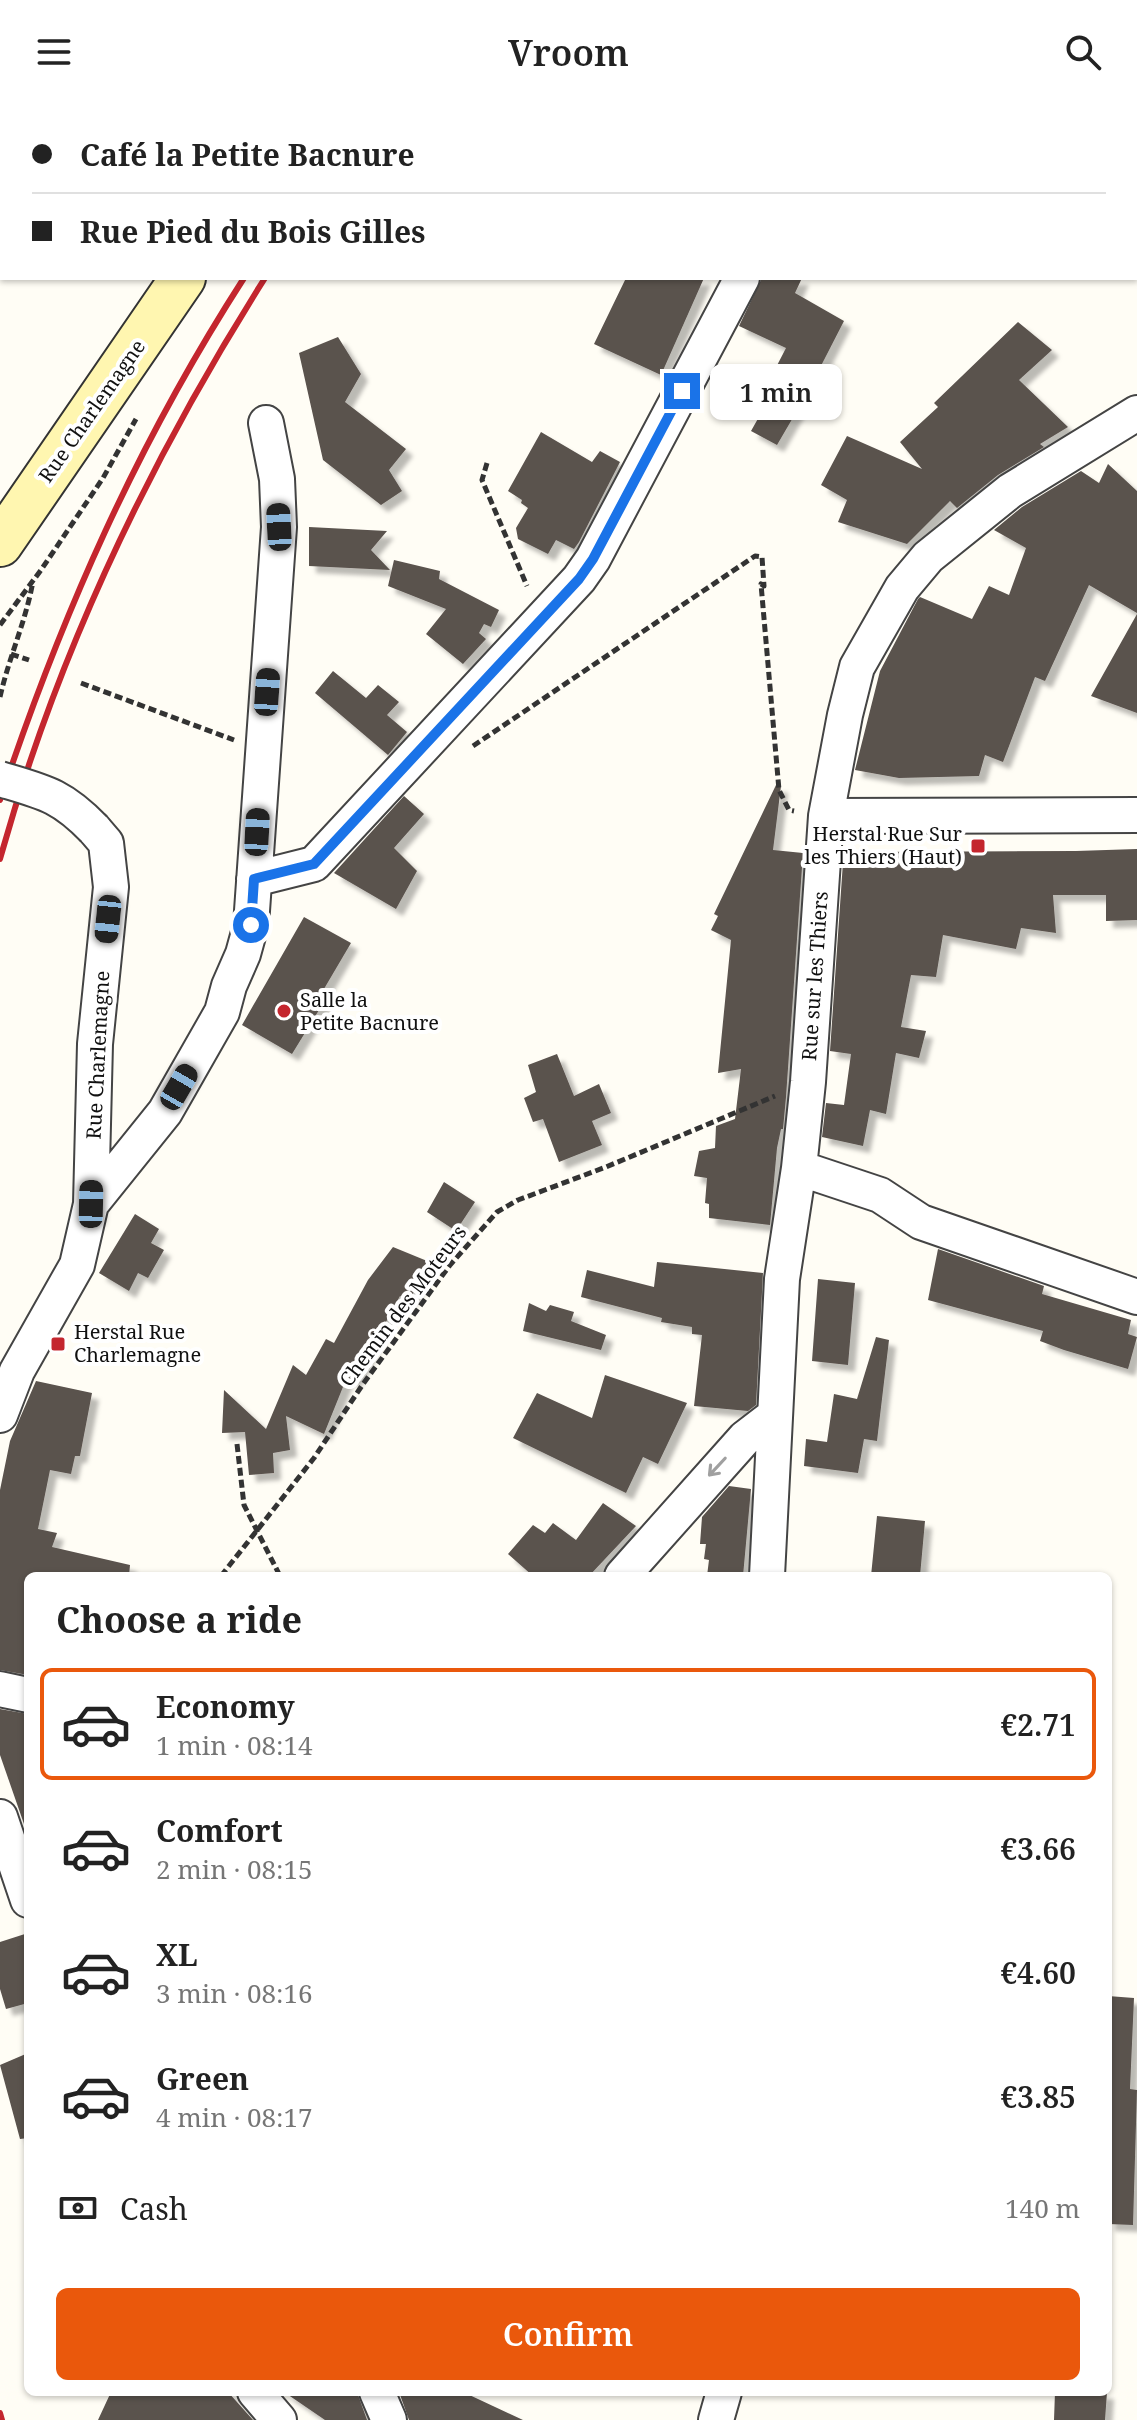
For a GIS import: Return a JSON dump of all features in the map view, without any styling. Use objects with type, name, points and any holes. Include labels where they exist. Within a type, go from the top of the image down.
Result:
[{"type":"street","name":"Rue Charlemagne","points":[[0,544],[182,280]]},
{"type":"street","points":[[254,879],[314,864],[545,618],[593,559],[741,280]]},
{"type":"street","name":"Rue sur les Thiers","points":[[767,1572],[782,1279],[808,1082],[826,816],[857,667],[902,588],[928,557],[1010,491],[1137,413]]},
{"type":"street","name":"Rue Charlemagne","points":[[91,1204],[165,1112],[222,1012],[251,925],[279,527],[277,479],[266,423]]},
{"type":"street","name":"Rue Charlemagne","points":[[0,779],[49,793],[76,810],[106,843],[111,887],[95,1044],[91,1204],[77,1265],[17,1371],[0,1415]]},
{"type":"street","points":[[826,816],[1137,815]]},
{"type":"street","points":[[799,1168],[880,1195],[921,1222],[1137,1297]]},
{"type":"street","points":[[626,1572],[745,1438],[775,1415]]},
{"type":"street","points":[[0,1689],[24,1694]]},
{"type":"street","points":[[0,1817],[24,1888]]},
{"type":"street","points":[[258,2396],[279,2420]]},
{"type":"street","points":[[379,2396],[389,2420]]},
{"type":"street","points":[[716,2420],[723,2396]]},
{"type":"path","points":[[487,463],[482,480],[531,595],[545,618]]},
{"type":"path","points":[[464,752],[755,556],[762,557],[764,586],[761,584],[779,790],[789,810],[826,816]]},
{"type":"path","points":[[0,697],[33,580]]},
{"type":"path","points":[[11,654],[29,660]]},
{"type":"path","points":[[81,683],[263,751]]},
{"type":"path","name":"Chemin des Moteurs","points":[[224,1572],[314,1458],[363,1384],[450,1265],[497,1212],[518,1200],[606,1167],[808,1082]]},
{"type":"path","points":[[237,1444],[244,1505],[278,1572]]},
{"type":"building","points":[[625,280],[703,280],[661,375],[594,344]]},
{"type":"building","points":[[761,280],[801,280],[795,293],[844,321],[777,445],[751,431],[778,383],[770,379],[786,348],[739,326]]},
{"type":"building","points":[[1018,322],[1052,350],[1019,380],[1068,427],[1040,444],[1044,447],[998,475],[957,508],[950,501],[907,544],[838,522],[847,500],[821,485],[847,436],[922,469],[900,442],[938,407],[934,403]]},
{"type":"building","points":[[338,337],[361,374],[345,402],[406,449],[389,470],[402,491],[381,505],[323,460],[299,353]]},
{"type":"building","points":[[541,432],[592,462],[600,451],[620,462],[574,549],[556,540],[548,554],[518,539],[516,528],[528,508],[508,491]]},
{"type":"building","points":[[1108,464],[1137,491],[1137,613],[1089,585],[1045,681],[1035,677],[1003,762],[985,755],[979,776],[899,778],[855,770],[880,671],[918,599],[920,597],[972,619],[989,586],[1009,595],[1026,548],[994,530],[1022,507],[1081,471],[1099,483]]},
{"type":"building","points":[[309,527],[387,531],[371,550],[390,570],[309,566]]},
{"type":"building","points":[[394,560],[440,571],[439,579],[499,610],[491,627],[484,624],[479,633],[486,639],[463,664],[426,634],[446,609],[388,586]]},
{"type":"building","points":[[1137,614],[1137,713],[1091,696]]},
{"type":"building","points":[[333,671],[366,698],[378,685],[399,702],[387,715],[407,732],[388,755],[315,693]]},
{"type":"building","points":[[776,785],[781,786],[773,850],[803,853],[786,1097],[783,1129],[777,1148],[770,1225],[709,1218],[709,1204],[705,1203],[707,1178],[694,1176],[699,1151],[715,1148],[716,1126],[735,1119],[741,1069],[718,1073],[731,940],[711,930],[718,916],[714,914]]},
{"type":"building","points":[[404,796],[424,814],[394,848],[417,871],[396,909],[334,873]]},
{"type":"building","points":[[1137,849],[1137,920],[1106,921],[1106,895],[1053,895],[1056,933],[1021,928],[1016,949],[943,935],[936,977],[911,975],[901,1027],[926,1031],[919,1058],[896,1053],[886,1114],[870,1110],[863,1146],[822,1137],[826,1103],[844,1105],[851,1054],[830,1051],[843,862],[855,852]]},
{"type":"building","points":[[304,917],[351,943],[321,994],[327,997],[292,1054],[242,1025]]},
{"type":"building","points":[[557,1054],[574,1096],[599,1084],[611,1113],[592,1121],[602,1145],[559,1162],[543,1119],[533,1122],[524,1098],[536,1092],[528,1065]]},
{"type":"building","points":[[444,1182],[475,1202],[456,1231],[427,1212]]},
{"type":"building","points":[[135,1214],[159,1229],[151,1243],[164,1250],[148,1278],[138,1273],[129,1291],[99,1273]]},
{"type":"building","points":[[393,1247],[432,1263],[409,1300],[400,1296],[354,1381],[347,1377],[324,1434],[286,1416],[290,1450],[273,1453],[274,1473],[249,1475],[245,1432],[222,1433],[224,1390],[266,1429],[293,1365],[306,1375],[326,1339],[334,1343],[368,1280]]},
{"type":"building","points":[[938,1249],[1044,1286],[1042,1294],[1131,1320],[1128,1334],[1137,1337],[1128,1369],[1040,1341],[1043,1331],[928,1300]]},
{"type":"building","points":[[657,1262],[763,1273],[756,1405],[748,1411],[694,1406],[702,1335],[692,1334],[692,1327],[661,1322],[662,1318],[581,1297],[587,1270],[654,1287]]},
{"type":"building","points":[[818,1279],[855,1283],[848,1365],[812,1361]]},
{"type":"building","points":[[529,1303],[546,1311],[550,1305],[574,1312],[571,1321],[606,1335],[601,1350],[523,1331]]},
{"type":"building","points":[[876,1337],[889,1340],[877,1441],[864,1439],[858,1473],[804,1466],[806,1439],[827,1442],[834,1394],[857,1399]]},
{"type":"building","points":[[605,1375],[687,1403],[658,1464],[643,1457],[626,1493],[513,1438],[537,1393],[592,1418]]},
{"type":"building","points":[[36,1381],[92,1393],[80,1456],[75,1456],[71,1474],[50,1470],[38,1529],[57,1533],[52,1547],[130,1565],[129,1572],[24,1572],[24,1674],[0,1670],[0,1490],[10,1441]]},
{"type":"building","points":[[729,1486],[751,1489],[743,1572],[708,1572],[709,1560],[704,1559],[706,1544],[700,1544],[702,1517]]},
{"type":"building","points":[[603,1503],[636,1526],[593,1572],[528,1572],[508,1554],[533,1525],[545,1533],[553,1523],[576,1540]]},
{"type":"building","points":[[877,1516],[925,1521],[920,1572],[871,1572]]},
{"type":"building","points":[[0,1709],[24,1713],[24,1824],[0,1755]]},
{"type":"building","points":[[24,1934],[24,2004],[6,2009],[0,1989],[0,1942]]},
{"type":"building","points":[[1112,1996],[1134,1998],[1130,2089],[1137,2090],[1133,2225],[1112,2224]]},
{"type":"building","points":[[24,2055],[24,2138],[20,2139],[0,2065]]},
{"type":"building","points":[[109,2396],[232,2396],[253,2420],[98,2420]]},
{"type":"building","points":[[290,2396],[358,2396],[367,2420],[325,2420]]},
{"type":"building","points":[[400,2396],[472,2396],[523,2420],[409,2420]]},
{"type":"building","points":[[1055,2396],[1107,2396],[1105,2420],[1054,2420]]},
{"type":"railway","points":[[0,800],[49,663],[105,532],[169,403],[243,280]]},
{"type":"railway","points":[[0,859],[49,707],[111,559],[184,416],[264,280]]},
{"type":"railway","points":[[0,2413],[2,2420]]},
{"type":"place","name":"Herstal Rue Sur les Thiers (Haut)","points":[[978,846]]},
{"type":"place","name":"Salle la Petite Bacnure","points":[[284,1011]]},
{"type":"place","name":"Herstal Rue Charlemagne","points":[[58,1344]]},
{"type":"route","points":[[251,925],[254,879],[314,864],[579,579],[593,559],[682,391]]}]
